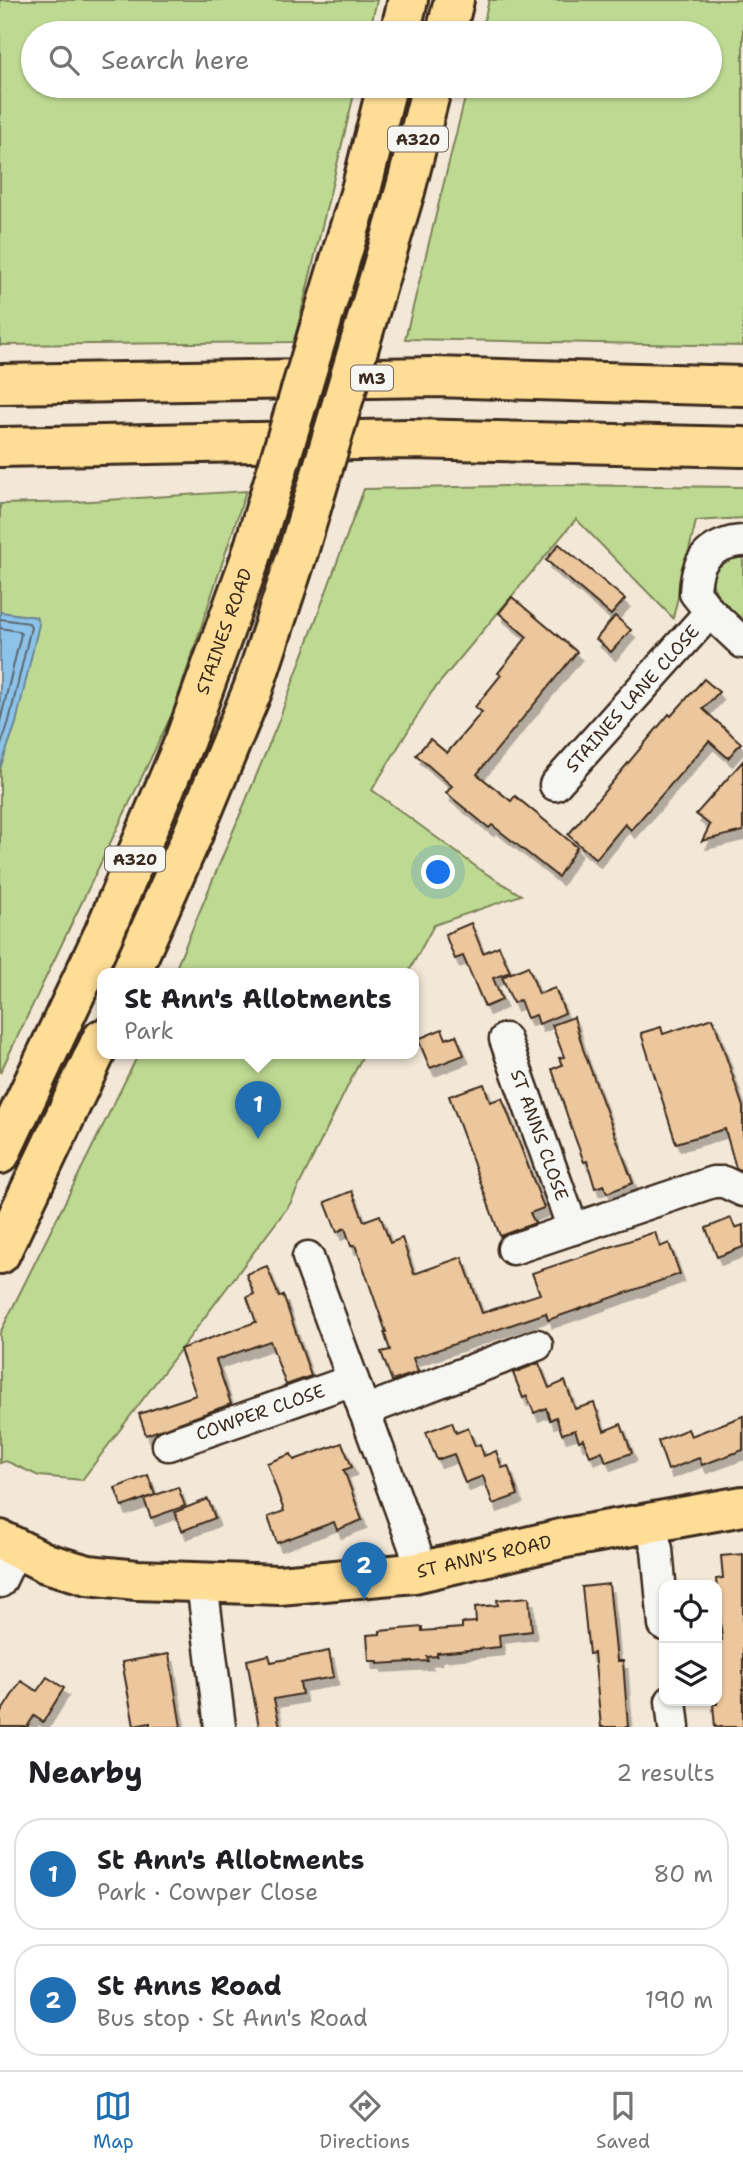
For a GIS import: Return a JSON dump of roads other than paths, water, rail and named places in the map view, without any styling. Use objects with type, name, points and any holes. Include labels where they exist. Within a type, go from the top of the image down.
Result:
[{"type":"main road","points":[[403,21],[408,0]]},
{"type":"main road","points":[[449,21],[454,0]]},
{"type":"main road","name":"STAINES ROAD","points":[[0,1154],[120,894],[185,740],[251,557],[361,190],[384,98]]},
{"type":"main road","name":"A320","points":[[133,968],[253,689],[298,552],[405,191],[429,98]]},
{"type":"main road","name":"M3","points":[[0,384],[434,377],[743,386]]},
{"type":"main road","points":[[0,447],[409,439],[743,447]]},
{"type":"main road","points":[[0,1254],[97,1050]]},
{"type":"main road","name":"ST ANN'S ROAD","points":[[5,1557],[46,1563],[88,1575],[136,1580],[279,1586],[423,1571],[565,1538],[743,1506]]},
{"type":"street","points":[[743,541],[732,542],[707,552],[698,568],[695,593],[710,612],[743,643]]},
{"type":"street","name":"STAINES LANE CLOSE","points":[[555,785],[710,612]]},
{"type":"street","name":"ST ANNS CLOSE","points":[[505,1040],[573,1229]]},
{"type":"street","points":[[513,1250],[713,1182],[724,1182],[743,1191]]},
{"type":"street","points":[[308,1257],[423,1571]]},
{"type":"street","points":[[364,1411],[537,1345]]},
{"type":"street","name":"COWPER CLOSE","points":[[169,1445],[353,1380]]},
{"type":"street","points":[[649,1522],[657,1549],[660,1580]]},
{"type":"street","points":[[202,1583],[220,1727]]},
{"type":"street","points":[[672,1706],[674,1727]]},
{"type":"water","points":[[0,612],[36,617],[39,624],[16,723],[0,768]]},
{"type":"place","name":"St Ann's Allotments","points":[[258,1139]]},
{"type":"place","name":"St Anns Road","points":[[364,1600]]}]
